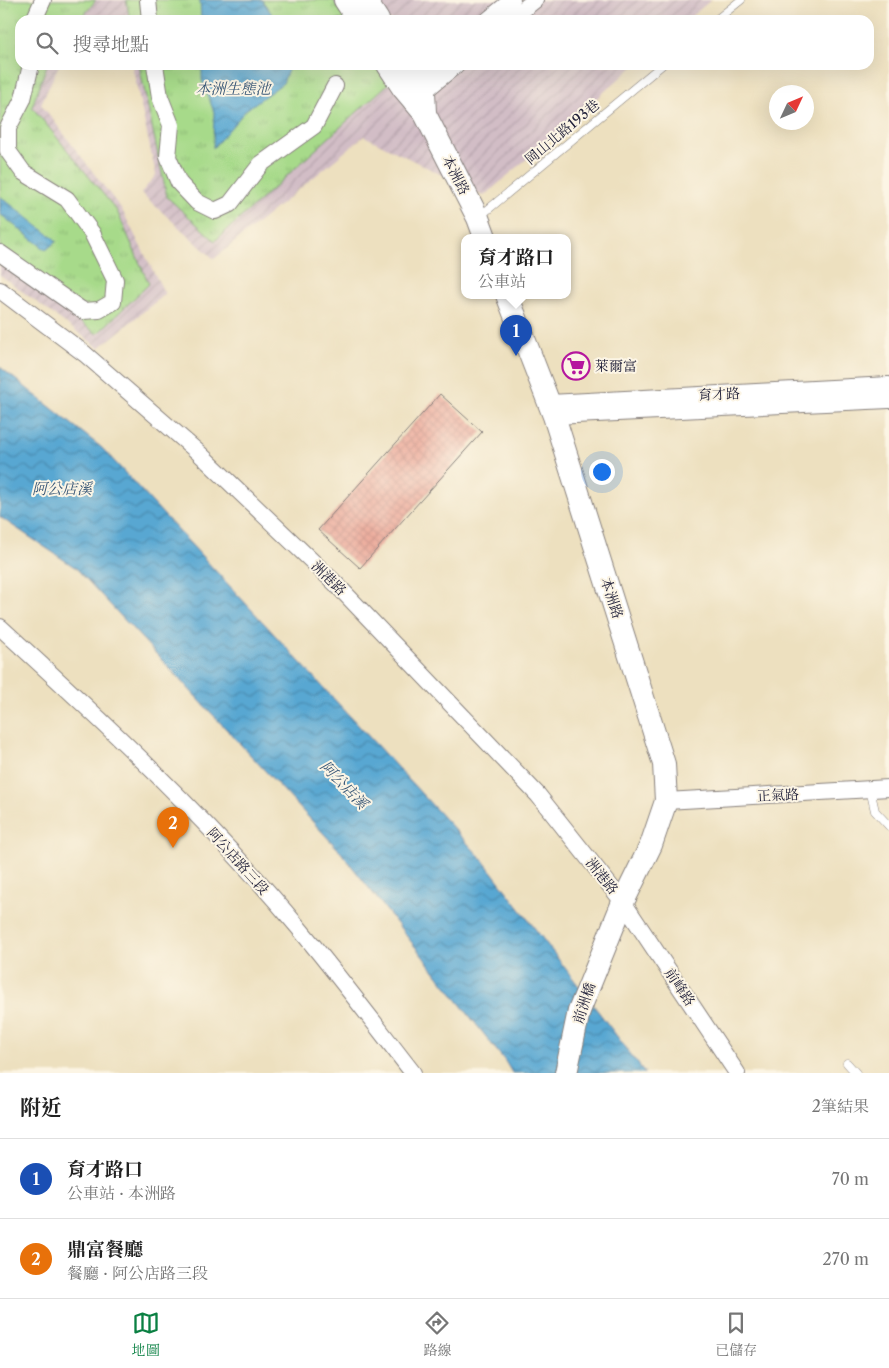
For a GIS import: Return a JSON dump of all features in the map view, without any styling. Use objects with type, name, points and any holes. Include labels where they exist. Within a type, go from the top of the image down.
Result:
[{"type":"main road","points":[[345,0],[355,15]]},
{"type":"main road","points":[[365,0],[375,15]]},
{"type":"main road","name":"本洲路","points":[[395,70],[417,86],[482,228]]},
{"type":"main road","name":"本洲路","points":[[510,299],[552,410],[664,764],[666,801],[651,845],[623,902]]},
{"type":"main road","name":"前洲橋","points":[[566,1073],[579,1011],[623,902]]},
{"type":"street","points":[[36,15],[43,0]]},
{"type":"street","points":[[148,0],[150,15]]},
{"type":"street","points":[[494,15],[512,0]]},
{"type":"street","points":[[516,15],[535,0]]},
{"type":"street","points":[[0,253],[83,311],[99,310],[113,302],[115,280],[92,234],[67,199],[23,172],[8,151],[8,128],[23,99],[30,70]]},
{"type":"street","points":[[156,70],[160,97],[171,125],[168,157],[179,183],[197,202],[215,211],[230,204],[261,164],[314,126],[335,86]]},
{"type":"street","points":[[417,86],[447,70]]},
{"type":"street","name":"洲港路","points":[[0,290],[85,354],[192,447],[336,584],[538,795],[623,902]]},
{"type":"street","name":"育才路","points":[[552,410],[889,385]]},
{"type":"street","name":"育才路","points":[[552,410],[889,400]]},
{"type":"street","name":"阿公店路三段","points":[[0,627],[90,709],[200,819],[298,927],[413,1073]]},
{"type":"street","name":"正氣路","points":[[666,801],[889,788]]},
{"type":"street","name":"前峰路","points":[[623,902],[737,1073]]},
{"type":"lane","points":[[722,15],[741,0]]},
{"type":"lane","name":"岡山北路193巷","points":[[482,228],[656,70]]},
{"type":"lane","points":[[870,789],[874,811],[889,826]]},
{"type":"lane","points":[[847,1063],[856,1073]]},
{"type":"shaded area","points":[[0,0],[711,0],[693,15],[15,15],[15,70],[57,70],[41,104],[122,210],[165,294],[99,348],[0,275]]},
{"type":"shaded area","points":[[133,70],[629,70],[484,196],[364,136],[214,259],[141,193],[156,175]]},
{"type":"green space","points":[[0,0],[96,0],[84,15],[15,15],[15,70],[45,70],[32,107],[117,211],[149,284],[97,334],[0,264]]},
{"type":"green space","points":[[126,0],[333,0],[343,15],[129,15]]},
{"type":"green space","points":[[140,70],[378,70],[388,84],[215,241],[167,197]]},
{"type":"water","points":[[200,0],[262,0],[272,15],[201,15]]},
{"type":"water","name":"本洲生態池","points":[[202,70],[288,70],[283,83],[247,109],[213,148],[214,112],[202,80]]},
{"type":"water","points":[[0,196],[57,241],[46,250],[0,214]]},
{"type":"water","name":"阿公店溪","points":[[0,367],[102,448],[482,859],[645,1073],[512,1073],[505,1061],[339,850],[76,568],[0,517]]},
{"type":"building","points":[[440,394],[482,432],[360,568],[318,530]]},
{"type":"place","name":"育才路口","points":[[516,356]]},
{"type":"place","name":"萊爾富","points":[[576,366]]},
{"type":"place","name":"鼎富餐廳","points":[[173,848]]}]
